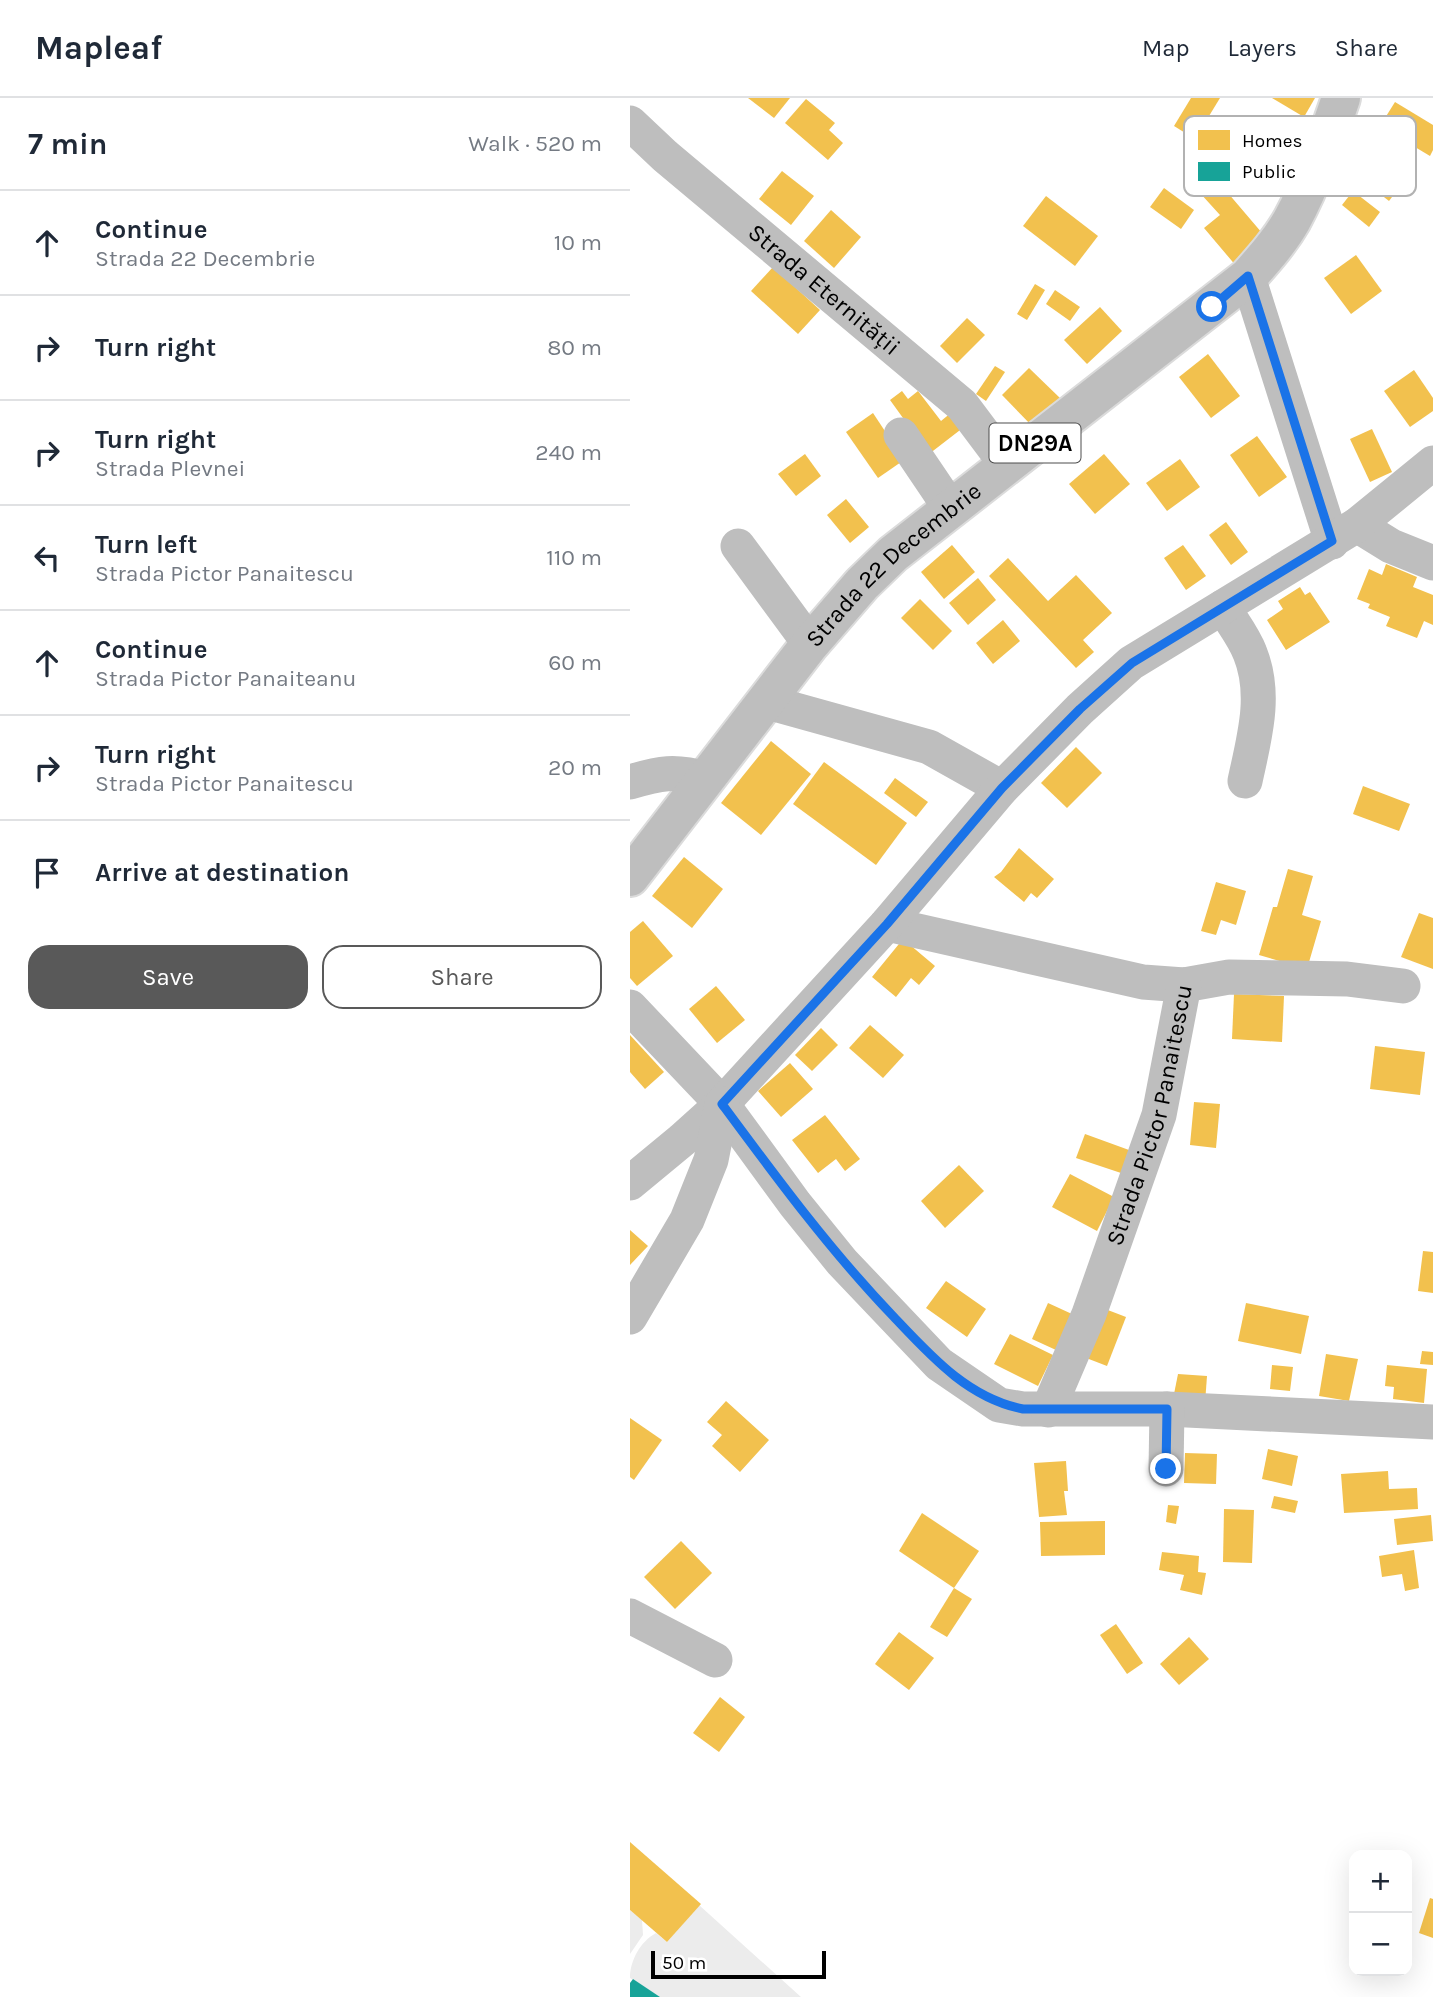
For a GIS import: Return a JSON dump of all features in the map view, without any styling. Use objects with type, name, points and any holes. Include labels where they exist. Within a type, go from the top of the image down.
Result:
[{"type":"main road","name":"Strada 22 Decembrie","points":[[1335,116],[1341,98]]},
{"type":"main road","name":"Strada 22 Decembrie","points":[[630,877],[810,644],[862,584],[893,554],[1248,276],[1269,253],[1291,221],[1303,196]]},
{"type":"street","name":"Strada Eternității","points":[[630,124],[962,405],[1007,465]]},
{"type":"street","points":[[1248,276],[1345,533]]},
{"type":"street","points":[[901,435],[951,509]]},
{"type":"street","points":[[630,1183],[722,1104],[887,924],[1002,788],[1080,709],[1132,663],[1345,533],[1433,463]]},
{"type":"street","points":[[1345,533],[1391,546],[1433,563]]},
{"type":"street","points":[[738,546],[810,644]]},
{"type":"street","points":[[1223,607],[1250,652],[1258,678],[1259,710],[1245,781]]},
{"type":"street","points":[[767,702],[929,747],[1002,788]]},
{"type":"street","points":[[630,782],[670,772],[706,779]]},
{"type":"street","points":[[887,924],[1143,982],[1184,985]]},
{"type":"street","name":"Strada Pictor Panaitescu","points":[[1048,1410],[1089,1314],[1159,1115],[1184,985],[1229,977],[1347,979],[1402,986]]},
{"type":"street","points":[[630,1007],[722,1104],[794,1204],[842,1262],[939,1364],[999,1405],[1048,1410],[1167,1409],[1433,1422]]},
{"type":"street","points":[[630,1317],[687,1220],[711,1160],[722,1104]]},
{"type":"street","points":[[1166,1469],[1167,1409]]},
{"type":"street","points":[[630,1616],[715,1660]]},
{"type":"shaded area","points":[[699,1905],[801,1997],[660,1997],[630,1978],[634,1958],[641,1946],[656,1933],[667,1942]]},
{"type":"shaded area","points":[[630,1910],[642,1920],[643,1935],[630,1954]]},
{"type":"building: Homes","points":[[748,98],[790,98],[774,118]]},
{"type":"building: Homes","points":[[1191,98],[1220,98],[1209,116],[1184,116],[1184,132],[1174,126]]},
{"type":"building: Homes","points":[[1272,98],[1315,98],[1302,116]]},
{"type":"building: Homes","points":[[806,99],[835,123],[829,130],[843,143],[828,160],[785,123]]},
{"type":"building: Homes","points":[[1395,102],[1433,125],[1433,150],[1430,156],[1416,148],[1416,116],[1386,116]]},
{"type":"building: Homes","points":[[782,171],[814,196],[791,225],[759,199]]},
{"type":"building: Homes","points":[[1164,188],[1194,210],[1181,229],[1150,207]]},
{"type":"building: Homes","points":[[1046,196],[1098,236],[1075,266],[1023,226]]},
{"type":"building: Homes","points":[[1203,196],[1230,196],[1268,240],[1237,267],[1204,228],[1220,215]]},
{"type":"building: Homes","points":[[1349,196],[1359,196],[1380,212],[1369,227],[1342,205]]},
{"type":"building: Homes","points":[[831,210],[861,237],[834,268],[804,241]]},
{"type":"building: Homes","points":[[1356,255],[1382,291],[1351,314],[1324,278]]},
{"type":"building: Homes","points":[[773,267],[820,310],[798,334],[751,291]]},
{"type":"building: Homes","points":[[1035,284],[1045,290],[1027,320],[1017,314]]},
{"type":"building: Homes","points":[[1055,290],[1080,307],[1070,321],[1046,304]]},
{"type":"building: Homes","points":[[1100,307],[1122,331],[1087,364],[1064,340]]},
{"type":"building: Homes","points":[[967,318],[985,335],[957,363],[940,346]]},
{"type":"building: Homes","points":[[1208,354],[1240,396],[1211,418],[1179,377]]},
{"type":"building: Homes","points":[[995,366],[1005,372],[986,401],[976,394]]},
{"type":"building: Homes","points":[[1029,368],[1062,400],[1034,428],[1002,395]]},
{"type":"building: Homes","points":[[1414,370],[1433,398],[1433,411],[1410,427],[1384,391]]},
{"type":"building: Homes","points":[[902,391],[908,399],[918,391],[941,421],[952,412],[964,427],[929,454],[890,400]]},
{"type":"building: Homes","points":[[873,413],[904,460],[878,478],[846,432]]},
{"type":"building: Homes","points":[[1372,429],[1392,472],[1370,482],[1350,439]]},
{"type":"building: Homes","points":[[1257,436],[1287,477],[1259,497],[1230,455]]},
{"type":"building: Homes","points":[[805,454],[821,476],[796,496],[778,474]]},
{"type":"building: Homes","points":[[1104,454],[1130,484],[1095,514],[1069,484]]},
{"type":"building: Homes","points":[[1180,459],[1200,487],[1167,511],[1146,483]]},
{"type":"building: Homes","points":[[846,499],[869,527],[850,543],[827,515]]},
{"type":"building: Homes","points":[[1226,522],[1248,552],[1231,565],[1209,535]]},
{"type":"building: Homes","points":[[952,545],[975,572],[944,599],[921,572]]},
{"type":"building: Homes","points":[[1183,545],[1206,576],[1186,590],[1164,558]]},
{"type":"building: Homes","points":[[1008,558],[1048,601],[1076,575],[1112,613],[1083,640],[1094,652],[1076,668],[989,576]]},
{"type":"building: Homes","points":[[1386,564],[1417,577],[1413,587],[1433,595],[1433,625],[1424,621],[1417,638],[1386,626],[1390,617],[1368,608],[1370,604],[1357,599],[1369,569],[1382,575]]},
{"type":"building: Homes","points":[[978,578],[996,600],[968,625],[949,603]]},
{"type":"building: Homes","points":[[1300,587],[1305,595],[1310,592],[1330,622],[1286,650],[1267,620],[1283,609],[1278,601]]},
{"type":"building: Homes","points":[[920,599],[952,631],[933,650],[901,618]]},
{"type":"building: Homes","points":[[1003,620],[1020,641],[993,664],[976,643]]},
{"type":"building: Homes","points":[[771,741],[811,774],[761,835],[721,803]]},
{"type":"building: Homes","points":[[1076,747],[1102,773],[1067,808],[1041,783]]},
{"type":"building: Homes","points":[[824,762],[907,823],[876,865],[793,804]]},
{"type":"building: Homes","points":[[895,778],[928,802],[916,817],[884,793]]},
{"type":"building: Homes","points":[[1363,786],[1410,804],[1399,831],[1353,814]]},
{"type":"building: Homes","points":[[1019,848],[1054,879],[1037,898],[1031,893],[1024,902],[994,877]]},
{"type":"building: Homes","points":[[684,857],[723,889],[692,928],[652,896]]},
{"type":"building: Homes","points":[[1288,869],[1313,876],[1302,915],[1321,921],[1307,969],[1259,955]]},
{"type":"building: Homes","points":[[1216,882],[1246,891],[1236,925],[1221,920],[1216,935],[1201,931]]},
{"type":"building: Homes","points":[[1419,913],[1433,918],[1433,969],[1401,957]]},
{"type":"building: Homes","points":[[643,921],[673,956],[637,986],[630,978],[630,932]]},
{"type":"building: Homes","points":[[903,939],[935,966],[919,985],[911,978],[896,997],[872,977]]},
{"type":"building: Homes","points":[[716,986],[745,1020],[717,1043],[689,1009]]},
{"type":"building: Homes","points":[[1234,994],[1284,996],[1282,1042],[1232,1039]]},
{"type":"building: Homes","points":[[870,1025],[904,1055],[883,1078],[849,1048]]},
{"type":"building: Homes","points":[[821,1028],[838,1045],[812,1071],[795,1055]]},
{"type":"building: Homes","points":[[630,1035],[664,1072],[645,1089],[630,1072]]},
{"type":"building: Homes","points":[[1375,1046],[1425,1052],[1420,1095],[1370,1089]]},
{"type":"building: Homes","points":[[790,1063],[813,1089],[781,1117],[758,1091]]},
{"type":"building: Homes","points":[[1194,1102],[1220,1104],[1216,1148],[1190,1145]]},
{"type":"building: Homes","points":[[825,1115],[860,1159],[845,1171],[836,1159],[818,1173],[792,1140]]},
{"type":"building: Homes","points":[[1085,1134],[1129,1150],[1121,1173],[1076,1158]]},
{"type":"building: Homes","points":[[959,1165],[984,1191],[945,1228],[921,1201]]},
{"type":"building: Homes","points":[[1070,1174],[1114,1197],[1097,1231],[1052,1207]]},
{"type":"building: Homes","points":[[630,1230],[648,1246],[630,1265]]},
{"type":"building: Homes","points":[[1423,1251],[1433,1252],[1433,1293],[1418,1291]]},
{"type":"building: Homes","points":[[946,1281],[986,1309],[967,1337],[926,1308]]},
{"type":"building: Homes","points":[[1048,1303],[1072,1314],[1056,1350],[1032,1339]]},
{"type":"building: Homes","points":[[1246,1303],[1309,1316],[1301,1354],[1238,1341]]},
{"type":"building: Homes","points":[[1100,1307],[1126,1317],[1107,1366],[1081,1356]]},
{"type":"building: Homes","points":[[1010,1334],[1053,1355],[1038,1386],[994,1364]]},
{"type":"building: Homes","points":[[1422,1351],[1433,1352],[1433,1365],[1420,1364]]},
{"type":"building: Homes","points":[[1326,1354],[1358,1359],[1349,1401],[1319,1396]]},
{"type":"building: Homes","points":[[1272,1365],[1293,1367],[1290,1391],[1270,1389]]},
{"type":"building: Homes","points":[[1387,1365],[1427,1369],[1424,1403],[1393,1399],[1394,1387],[1385,1386]]},
{"type":"building: Homes","points":[[1178,1374],[1207,1376],[1205,1403],[1172,1404]]},
{"type":"building: Homes","points":[[726,1401],[769,1440],[740,1472],[712,1446],[722,1435],[707,1422]]},
{"type":"building: Homes","points":[[630,1418],[662,1440],[634,1480],[630,1477]]},
{"type":"building: Homes","points":[[1268,1449],[1298,1456],[1292,1486],[1262,1479]]},
{"type":"building: Homes","points":[[1185,1453],[1217,1454],[1216,1484],[1184,1483]]},
{"type":"building: Homes","points":[[1066,1461],[1068,1491],[1064,1491],[1067,1515],[1039,1517],[1034,1463]]},
{"type":"building: Homes","points":[[1388,1471],[1389,1489],[1417,1488],[1418,1509],[1344,1513],[1341,1474]]},
{"type":"building: Homes","points":[[1274,1496],[1298,1501],[1295,1513],[1271,1508]]},
{"type":"building: Homes","points":[[1168,1505],[1179,1506],[1176,1524],[1166,1522]]},
{"type":"building: Homes","points":[[1224,1509],[1254,1510],[1252,1563],[1223,1562]]},
{"type":"building: Homes","points":[[922,1513],[979,1551],[954,1588],[899,1551]]},
{"type":"building: Homes","points":[[1431,1515],[1433,1541],[1397,1545],[1394,1519]]},
{"type":"building: Homes","points":[[1105,1521],[1105,1555],[1041,1556],[1040,1522]]},
{"type":"building: Homes","points":[[681,1541],[712,1573],[675,1609],[644,1577]]},
{"type":"building: Homes","points":[[1414,1550],[1419,1588],[1405,1591],[1402,1574],[1382,1577],[1379,1556]]},
{"type":"building: Homes","points":[[1162,1552],[1199,1556],[1198,1572],[1206,1573],[1202,1595],[1180,1590],[1184,1575],[1159,1570]]},
{"type":"building: Homes","points":[[954,1588],[972,1599],[947,1637],[930,1627]]},
{"type":"building: Homes","points":[[1116,1624],[1143,1663],[1127,1674],[1100,1635]]},
{"type":"building: Homes","points":[[899,1632],[934,1658],[909,1690],[875,1664]]},
{"type":"building: Homes","points":[[1189,1637],[1209,1659],[1179,1685],[1160,1664]]},
{"type":"building: Homes","points":[[720,1697],[745,1717],[719,1752],[693,1733]]},
{"type":"building: Homes","points":[[630,1842],[701,1904],[667,1942],[630,1910]]},
{"type":"building: Homes","points":[[1430,1898],[1433,1899],[1433,1938],[1419,1933]]},
{"type":"building: Public","points":[[633,1979],[660,1997],[630,1997],[630,1983]]},
{"type":"route","points":[[1166,1469],[1167,1409],[1048,1410],[999,1405],[939,1364],[842,1262],[794,1204],[722,1104],[887,924],[1002,788],[1080,709],[1132,663],[1332,541],[1248,276],[1212,307]]}]
